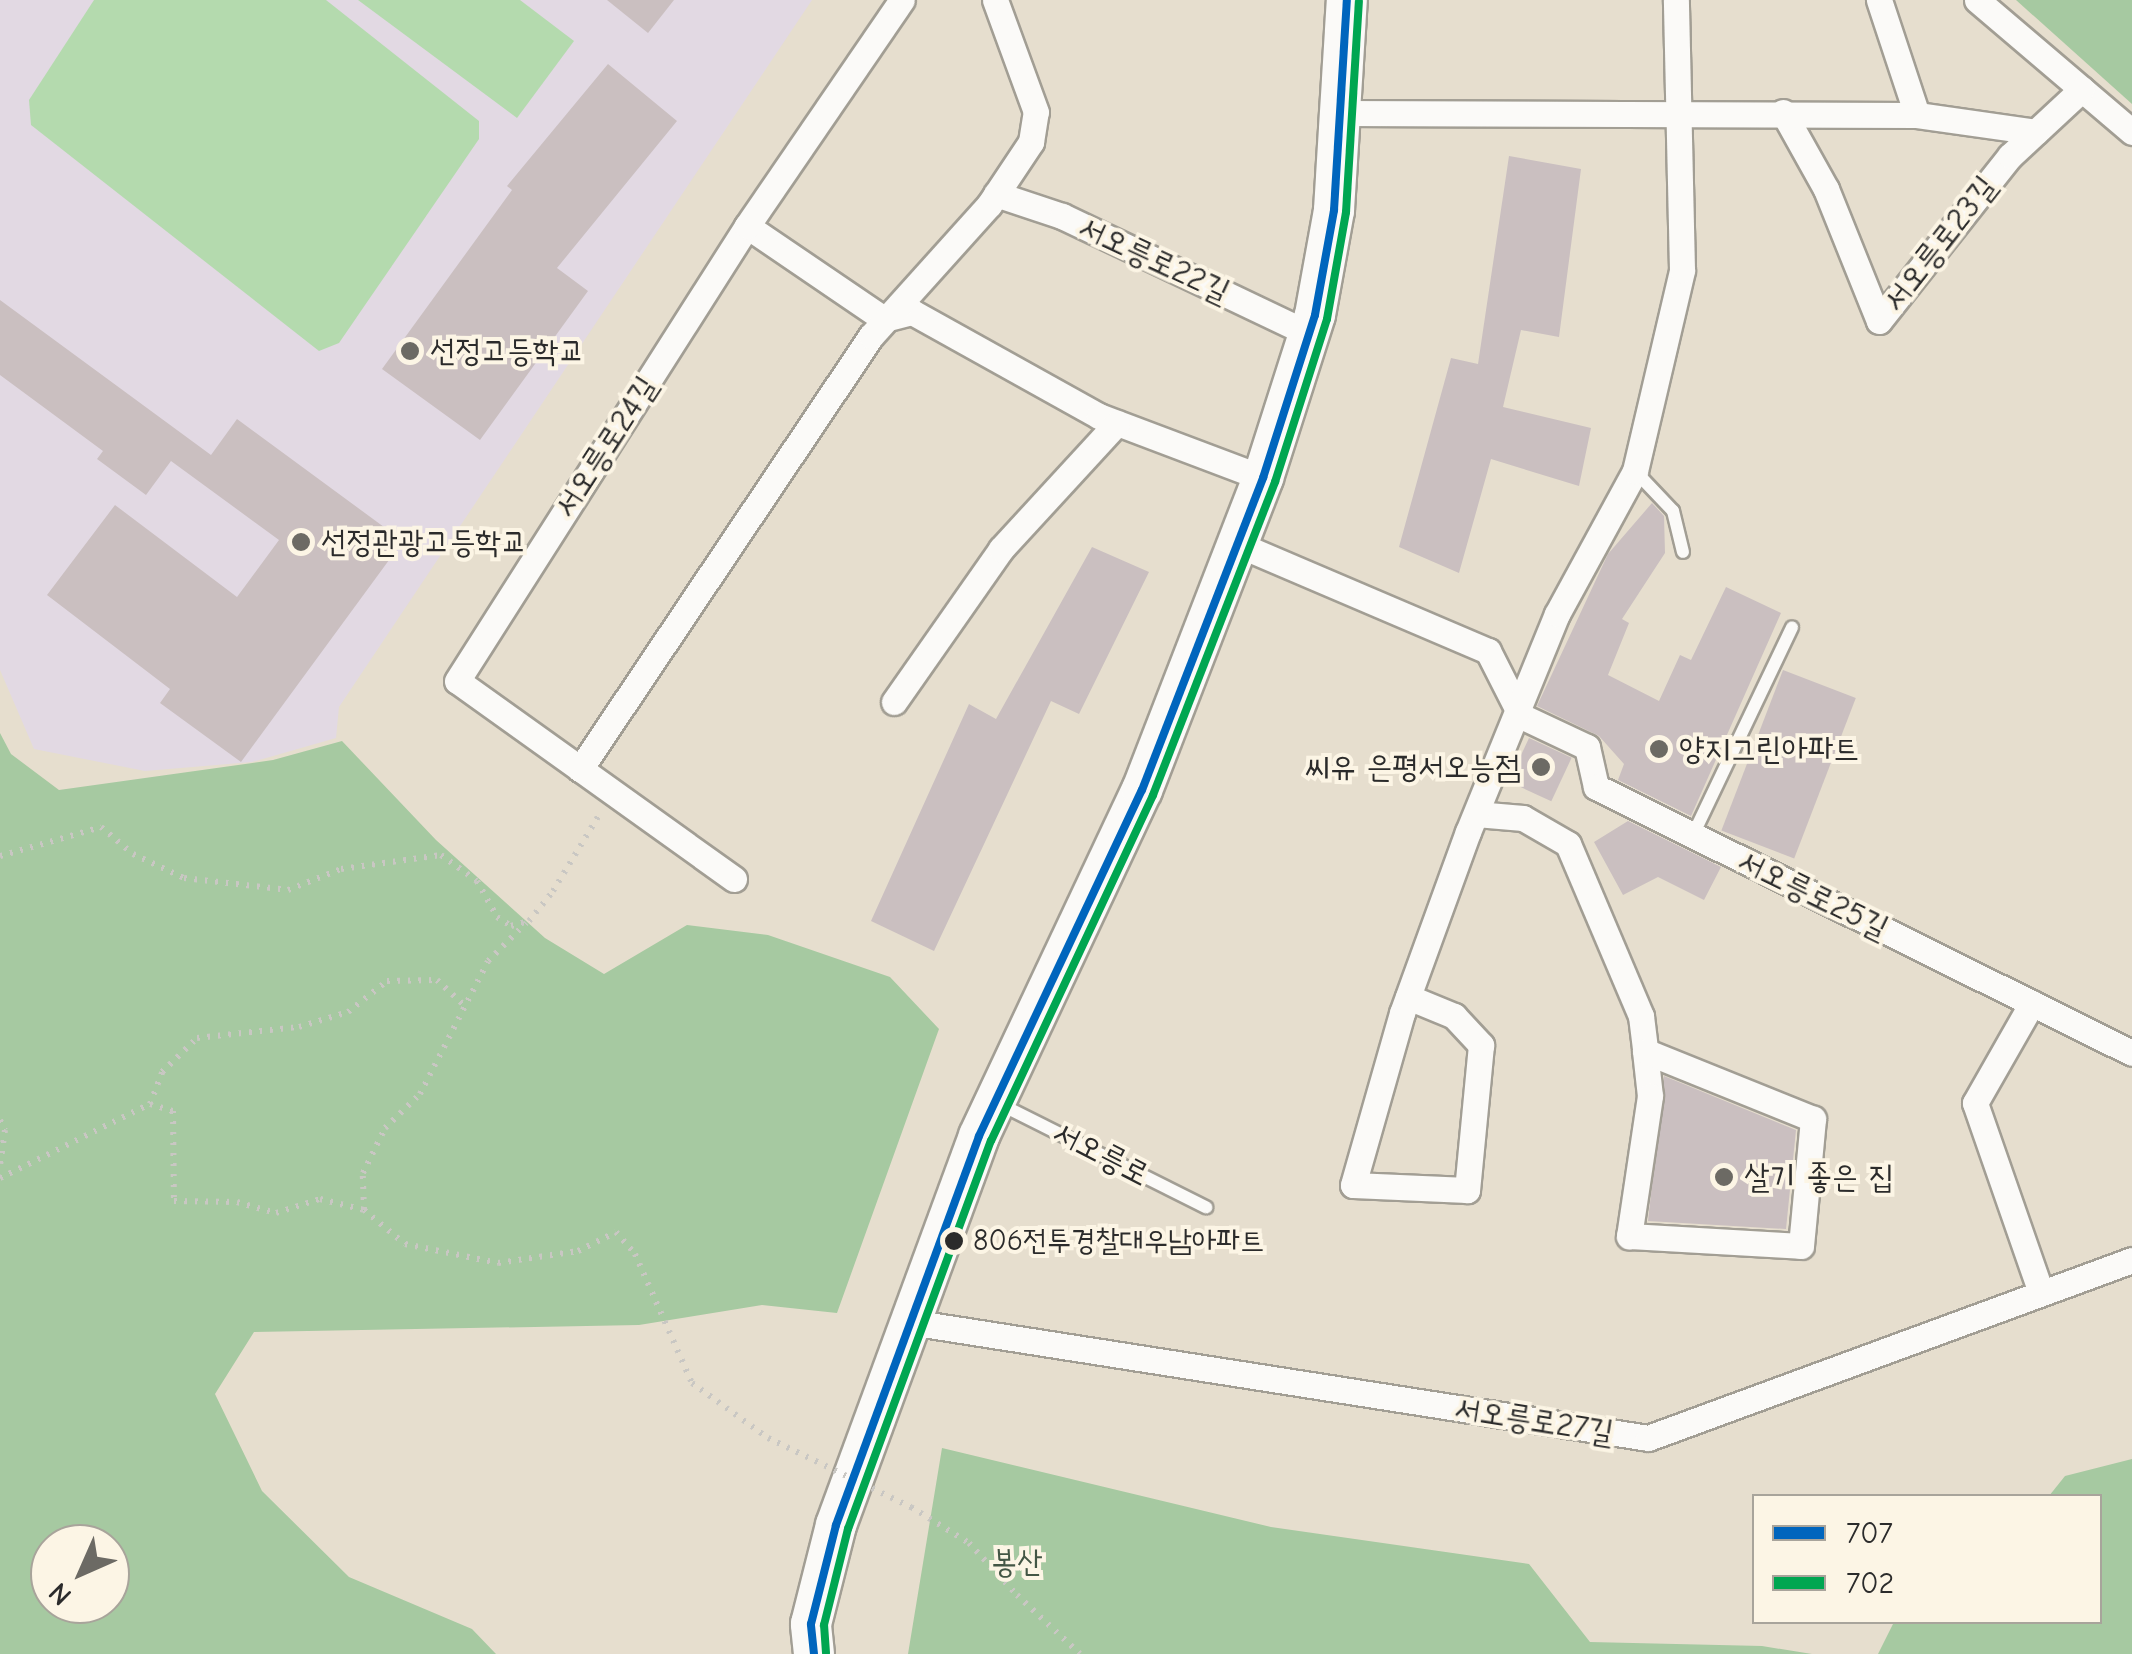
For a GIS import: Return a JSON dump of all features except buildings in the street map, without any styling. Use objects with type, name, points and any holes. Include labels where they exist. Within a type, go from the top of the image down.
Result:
[{"type":"main road","points":[[814,1654],[811,1624],[836,1526],[910,1322],[995,1102],[1142,790],[1262,478],[1309,334],[1334,210],[1347,0]]},
{"type":"street","points":[[902,0],[747,226],[884,319],[912,312],[1117,424],[1262,478]]},
{"type":"street","points":[[580,769],[884,319],[996,194],[1031,142],[1036,112],[995,0]]},
{"type":"street","points":[[1408,997],[1454,1016],[1481,1045],[1467,1190],[1353,1185],[1408,997],[1476,814],[1521,716],[1557,614],[1635,471],[1682,270],[1676,0]]},
{"type":"street","points":[[1879,0],[1917,115]]},
{"type":"street","points":[[1977,0],[2132,132]]},
{"type":"street","name":"서오릉로23길","points":[[1784,112],[1826,190],[1879,321],[2036,132],[2082,89]]},
{"type":"street","name":"서오릉로23길","points":[[1340,113],[1917,115],[2036,132]]},
{"type":"street","name":"서오릉로22길","points":[[996,194],[1062,216],[1309,334]]},
{"type":"street","name":"서오릉로24길","points":[[734,879],[457,681],[747,226]]},
{"type":"street","points":[[894,702],[1001,549],[1117,424]]},
{"type":"street","points":[[1237,544],[1488,651],[1521,716]]},
{"type":"street","name":"서오릉로25길","points":[[1521,716],[1587,747],[1596,787],[2132,1054]]},
{"type":"street","points":[[1476,814],[1524,818],[1568,844],[1641,1016],[1644,1051],[1650,1096],[1629,1236],[1800,1246],[1813,1118],[1644,1051]]},
{"type":"street","points":[[2032,1004],[1975,1102],[2041,1294]]},
{"type":"street","name":"서오릉로27길","points":[[910,1322],[1648,1438],[2132,1260]]},
{"type":"lane","points":[[1635,471],[1673,511],[1683,552]]},
{"type":"lane","points":[[1694,835],[1792,627]]},
{"type":"lane","name":"서오릉로","points":[[995,1102],[1206,1207]]},
{"type":"path","points":[[364,1210],[363,1173],[385,1128],[420,1094],[488,962],[529,920],[613,793]]},
{"type":"path","points":[[0,856],[100,828],[134,854],[184,878],[288,890],[318,884],[341,869],[441,855],[477,881],[497,917],[511,926],[529,920]]},
{"type":"path","points":[[150,1104],[162,1072],[197,1038],[300,1027],[348,1012],[388,981],[437,980],[464,1006]]},
{"type":"path","points":[[0,1178],[150,1104],[173,1110],[174,1201],[237,1202],[276,1213],[320,1200],[364,1210],[405,1244],[498,1263],[578,1251],[616,1232],[635,1254],[692,1383],[768,1438],[911,1506],[969,1543],[1080,1654]]},
{"type":"path","points":[[0,1120],[5,1130],[0,1164]]},
{"type":"shaded area","points":[[0,0],[812,0],[339,707],[336,738],[252,762],[145,771],[34,749],[0,670]]},
{"type":"green space","points":[[94,0],[326,0],[479,121],[479,139],[339,343],[319,351],[31,125],[29,100]]},
{"type":"green space","points":[[358,0],[520,0],[574,41],[517,118]]},
{"type":"green space","points":[[2016,0],[2132,0],[2132,104]]},
{"type":"green space","points":[[0,733],[11,754],[59,790],[273,760],[342,741],[436,840],[545,938],[604,974],[687,925],[768,935],[890,977],[939,1029],[837,1313],[762,1305],[639,1325],[254,1332],[215,1394],[262,1491],[349,1577],[472,1629],[496,1654],[0,1654]]},
{"type":"green space","name":"봉산","points":[[942,1448],[1271,1527],[1529,1564],[1590,1642],[1762,1646],[1812,1654],[908,1654]]},
{"type":"green space","points":[[2132,1459],[2132,1654],[1878,1654],[1893,1624],[2102,1624],[2102,1494],[2051,1494],[2065,1476]]},
{"type":"transit line","name":"707","points":[[814,1654],[811,1624],[836,1525],[979,1136],[1142,790],[1263,478],[1315,315],[1334,210],[1347,0]]},
{"type":"transit line","name":"702","points":[[826,1653],[824,1625],[848,1529],[991,1141],[1153,795],[1275,482],[1327,319],[1346,212],[1359,1]]},
{"type":"place","name":"선정고등학교","points":[[410,351]]},
{"type":"place","name":"선정관광고등학교","points":[[301,542]]},
{"type":"place","name":"양지그린아파트","points":[[1659,749]]},
{"type":"place","name":"씨유 은평서오능점","points":[[1541,767]]},
{"type":"place","name":"살기 좋은 집","points":[[1724,1177]]},
{"type":"place","name":"806전투경찰대우남아파트","points":[[954,1241]]}]
